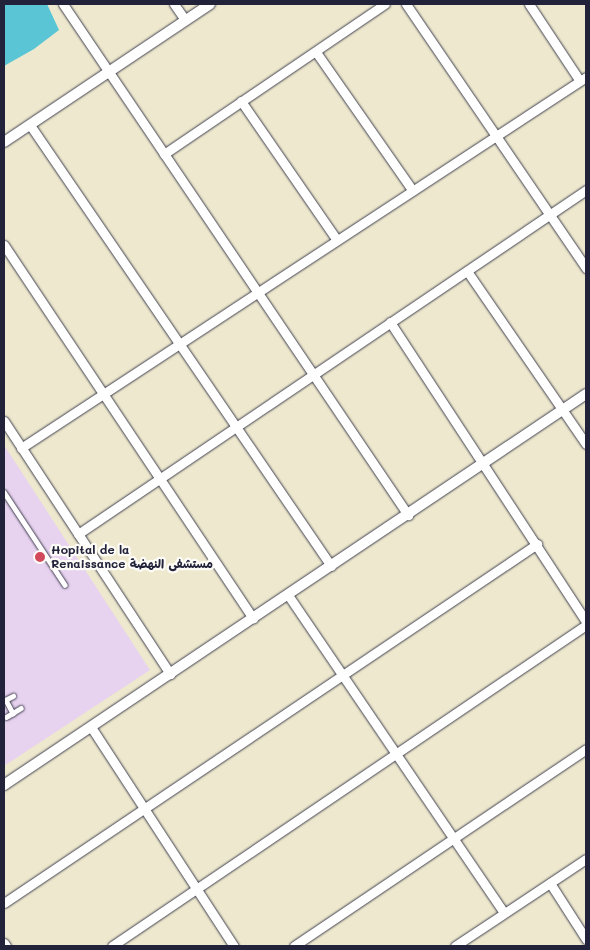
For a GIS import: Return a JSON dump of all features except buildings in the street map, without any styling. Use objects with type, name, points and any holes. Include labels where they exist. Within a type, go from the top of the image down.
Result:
[{"type":"street","points":[[63,4],[408,515]]},
{"type":"street","points":[[174,4],[185,20]]},
{"type":"street","points":[[4,142],[210,4]]},
{"type":"street","points":[[164,154],[385,4]]},
{"type":"street","points":[[406,4],[586,268]]},
{"type":"street","points":[[21,448],[583,79],[529,4]]},
{"type":"street","points":[[316,52],[413,191]]},
{"type":"street","points":[[242,101],[337,240]]},
{"type":"street","points":[[30,125],[331,566]]},
{"type":"street","points":[[78,534],[467,271],[549,213],[586,190]]},
{"type":"street","points":[[4,245],[160,478],[252,620]]},
{"type":"street","points":[[467,271],[586,444]]},
{"type":"street","points":[[112,946],[397,755],[586,624],[537,544],[390,322]]},
{"type":"street","points":[[4,785],[586,394]]},
{"type":"street","points":[[4,421],[170,674]]},
{"type":"street","points":[[4,903],[144,811],[537,544]]},
{"type":"street","points":[[288,595],[504,913]]},
{"type":"street","points":[[90,727],[234,946]]},
{"type":"street","points":[[294,946],[586,749]]},
{"type":"street","points":[[455,946],[586,859]]},
{"type":"street","points":[[550,883],[586,939]]},
{"type":"lane","points":[[4,492],[65,585]]},
{"type":"lane","points":[[13,696],[5,700],[13,713]]},
{"type":"lane","points":[[6,717],[21,708]]},
{"type":"shaded area","name":"Hopital de la Renaissance مستشفى النهضة","points":[[4,445],[150,670],[4,766]]},
{"type":"water","points":[[4,4],[47,4],[59,30],[34,49],[4,66]]},
{"type":"place","name":"Hopital de la Renaissance مستشفى النهضة","points":[[40,557]]}]
